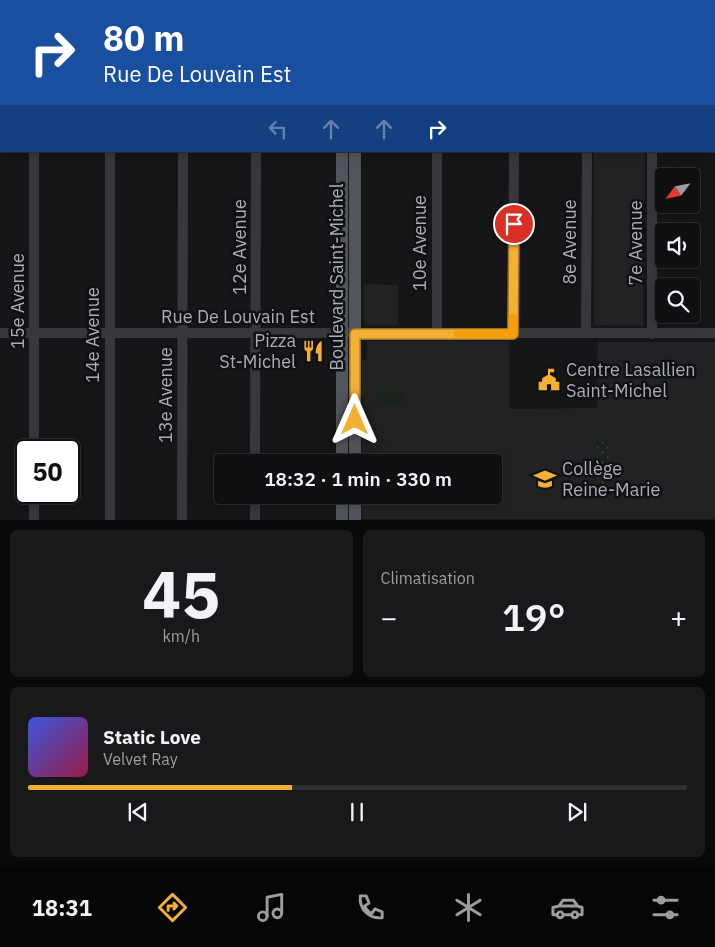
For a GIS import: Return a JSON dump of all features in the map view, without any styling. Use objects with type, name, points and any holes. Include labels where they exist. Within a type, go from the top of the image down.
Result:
[{"type":"main road","name":"Boulevard Saint-Michel","points":[[342,152],[348,333],[355,454]]},
{"type":"main road","name":"Boulevard Saint-Michel","points":[[342,454],[355,152]]},
{"type":"main road","points":[[342,504],[342,520]]},
{"type":"main road","points":[[355,504],[355,520]]},
{"type":"street","name":"15e Avenue","points":[[34,152],[34,439]]},
{"type":"street","name":"14e Avenue","points":[[110,152],[110,520]]},
{"type":"street","name":"13e Avenue","points":[[182,520],[183,152]]},
{"type":"street","name":"12e Avenue","points":[[255,454],[256,152]]},
{"type":"street","name":"10e Avenue","points":[[437,152],[437,334]]},
{"type":"street","points":[[513,334],[514,152]]},
{"type":"street","name":"8e Avenue","points":[[586,333],[587,152]]},
{"type":"street","name":"7e Avenue","points":[[652,152],[652,334]]},
{"type":"street","name":"Rue De Louvain Est","points":[[0,333],[715,333]]},
{"type":"street","points":[[34,504],[34,520]]},
{"type":"street","points":[[255,504],[255,520]]},
{"type":"shaded area","points":[[594,152],[645,152],[643,326],[594,325]]},
{"type":"shaded area","points":[[364,284],[398,285],[398,325],[368,326],[364,322]]},
{"type":"shaded area","points":[[367,341],[509,341],[510,409],[597,408],[598,342],[715,342],[715,519],[362,519],[362,504],[502,504],[502,454],[362,454],[362,360],[367,359]]},
{"type":"shaded area","points":[[378,392],[404,392],[404,405],[378,405]]},
{"type":"shaded area","points":[[597,438],[611,438],[609,496],[597,495]]},
{"type":"slow traffic","points":[[458,334],[513,334],[513,318]]},
{"type":"place","name":"Pizza St-Michel","points":[[313,351]]},
{"type":"place","name":"Centre Lasallien Saint-Michel","points":[[549,380]]},
{"type":"place","name":"Collège Reine-Marie","points":[[545,479]]},
{"type":"route","points":[[355,420],[355,334],[513,334],[514,224]]}]
